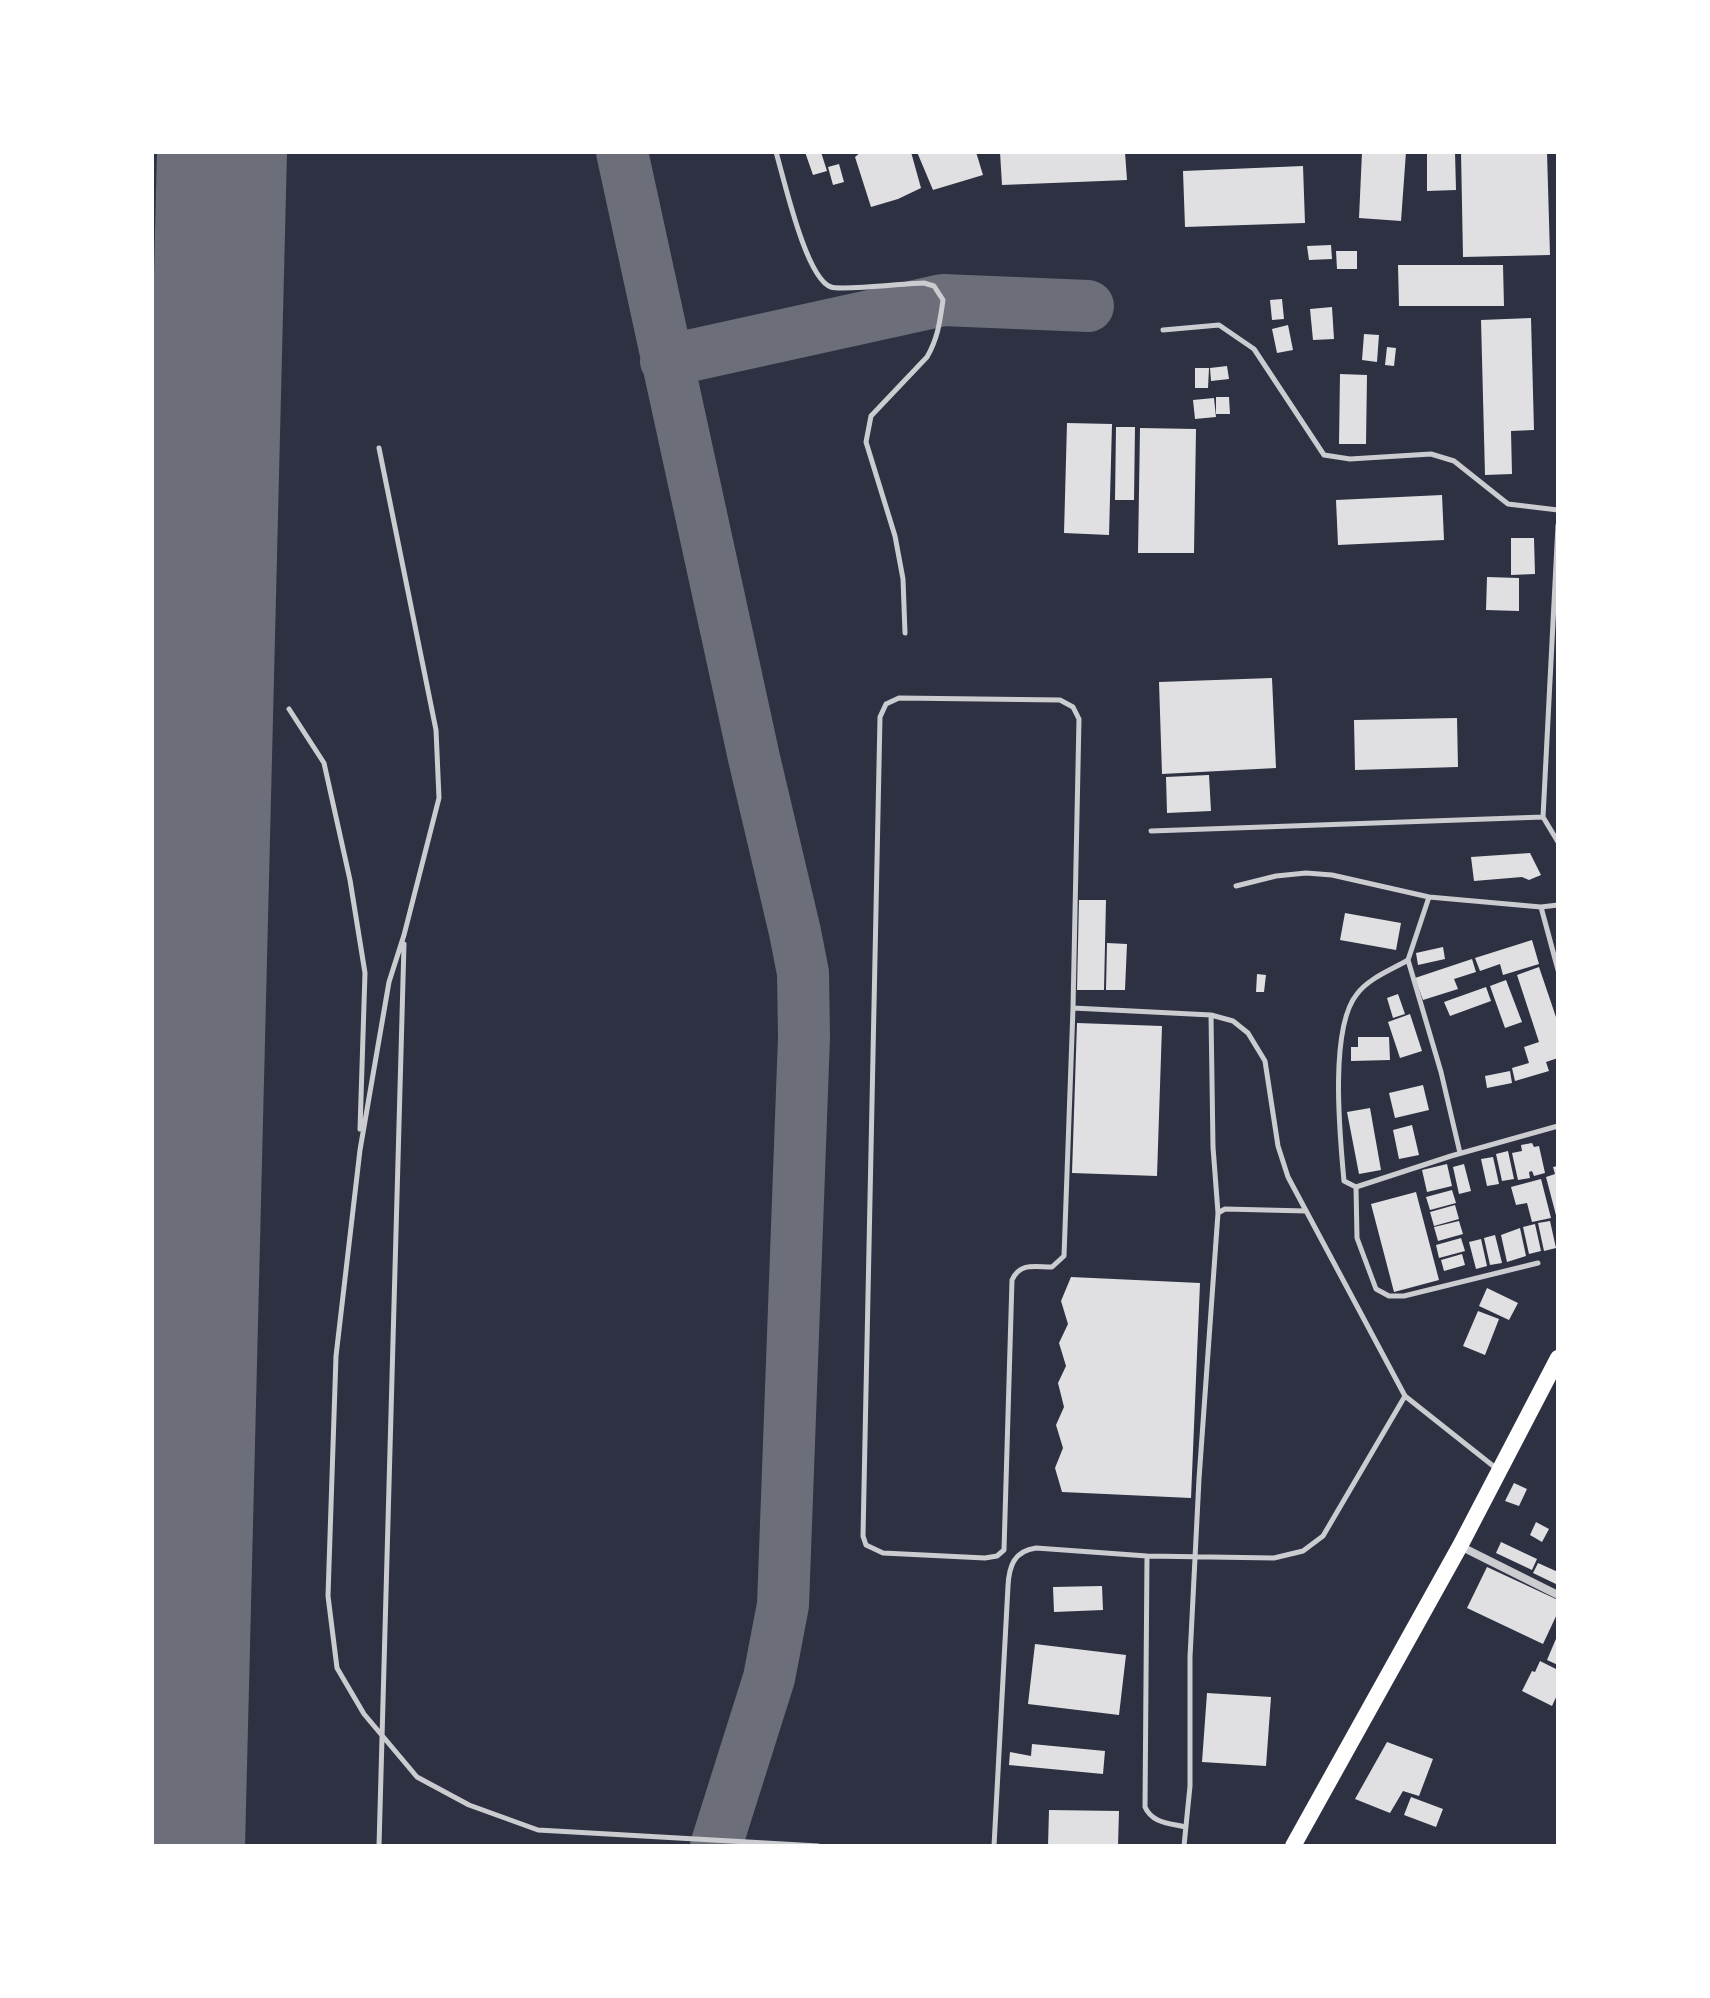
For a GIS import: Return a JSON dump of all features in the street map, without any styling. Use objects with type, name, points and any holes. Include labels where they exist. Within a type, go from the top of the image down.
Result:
[{"type":"highway","points":[[1293,1846],[1460,1546],[1558,1358]]},
{"type":"street","points":[[1460,1546],[1558,1595]]},
{"type":"lane","points":[[776,152],[808,259],[819,278],[832,287],[924,283],[934,286],[943,300],[939,331],[933,346],[927,357],[871,416],[866,442],[895,536],[903,579],[905,633]]},
{"type":"lane","points":[[1163,330],[1219,325],[1254,349],[1324,455],[1350,459],[1431,454],[1454,461],[1508,504],[1558,510]]},
{"type":"lane","points":[[379,448],[436,730],[439,798],[389,982],[360,1150],[336,1356],[328,1596],[337,1668],[364,1714],[417,1777],[469,1805],[538,1830],[818,1846]]},
{"type":"lane","points":[[1558,525],[1543,817],[1558,842]]},
{"type":"lane","points":[[899,698],[1060,700],[1073,707],[1079,719],[1073,1008],[1064,1256],[1052,1267],[1025,1266],[1016,1271],[1012,1280],[1004,1550],[997,1556],[985,1558],[875,1551],[866,1545],[863,1520],[880,717],[886,704],[899,698]]},
{"type":"lane","points":[[289,709],[324,763],[350,880],[365,973],[360,1150]]},
{"type":"lane","points":[[1151,831],[1543,817]]},
{"type":"lane","points":[[1236,886],[1276,876],[1306,873],[1332,875],[1429,897],[1541,907],[1558,905]]},
{"type":"lane","points":[[1429,897],[1408,960],[1441,1072],[1460,1153]]},
{"type":"lane","points":[[1541,907],[1558,970]]},
{"type":"lane","points":[[379,1846],[404,935]]},
{"type":"lane","points":[[1408,960],[1370,981],[1348,1006],[1339,1060],[1339,1119],[1344,1181],[1356,1187],[1460,1153],[1558,1126]]},
{"type":"lane","points":[[1073,1008],[1211,1015],[1233,1021],[1248,1033],[1265,1061],[1278,1146],[1288,1177],[1405,1396],[1498,1470]]},
{"type":"lane","points":[[1184,1846],[1190,1786],[1190,1657],[1205,1364],[1218,1213],[1213,1147],[1211,1015]]},
{"type":"lane","points":[[1356,1187],[1357,1238],[1376,1289],[1389,1296],[1404,1296],[1538,1263]]},
{"type":"lane","points":[[1218,1213],[1225,1209],[1306,1211]]},
{"type":"lane","points":[[994,1846],[1009,1569],[1024,1549],[1240,1559],[1274,1558],[1303,1551],[1323,1536],[1405,1396]]},
{"type":"lane","points":[[1147,1556],[1145,1807],[1148,1815],[1157,1820],[1185,1827]]},
{"type":"building","points":[[805,152],[821,152],[827,171],[813,175]]},
{"type":"building","points":[[861,152],[911,152],[921,188],[871,207],[855,157]]},
{"type":"building","points":[[917,152],[976,152],[983,175],[933,190]]},
{"type":"building","points":[[1000,152],[1125,152],[1127,180],[1002,185]]},
{"type":"building","points":[[1362,152],[1406,152],[1401,221],[1359,218]]},
{"type":"building","points":[[1427,152],[1455,152],[1456,190],[1427,191]]},
{"type":"building","points":[[1461,152],[1547,152],[1550,255],[1463,257]]},
{"type":"building","points":[[839,164],[844,182],[833,185],[828,167]]},
{"type":"building","points":[[1303,166],[1305,223],[1185,227],[1183,171]]},
{"type":"building","points":[[1331,245],[1332,259],[1309,260],[1307,246]]},
{"type":"building","points":[[1336,251],[1357,251],[1357,269],[1337,269]]},
{"type":"building","points":[[1398,265],[1503,265],[1504,306],[1399,306]]},
{"type":"building","points":[[1282,299],[1284,319],[1272,320],[1270,300]]},
{"type":"building","points":[[1332,307],[1334,339],[1313,340],[1310,309]]},
{"type":"building","points":[[1531,318],[1534,430],[1511,431],[1512,474],[1485,475],[1481,320]]},
{"type":"building","points":[[1288,325],[1293,350],[1277,353],[1272,329]]},
{"type":"building","points":[[1364,334],[1379,335],[1377,362],[1362,360]]},
{"type":"building","points":[[1387,347],[1396,348],[1394,366],[1385,365]]},
{"type":"building","points":[[1227,366],[1229,379],[1211,381],[1210,368]]},
{"type":"building","points":[[1195,368],[1209,368],[1208,388],[1195,388]]},
{"type":"building","points":[[1340,374],[1367,375],[1366,444],[1339,444]]},
{"type":"building","points":[[1216,397],[1229,397],[1230,414],[1216,414]]},
{"type":"building","points":[[1214,398],[1216,417],[1195,419],[1193,400]]},
{"type":"building","points":[[1067,423],[1112,424],[1109,535],[1064,533]]},
{"type":"building","points":[[1116,427],[1135,427],[1134,500],[1115,500]]},
{"type":"building","points":[[1140,428],[1196,429],[1194,553],[1138,553]]},
{"type":"building","points":[[1442,495],[1444,540],[1338,545],[1336,500]]},
{"type":"building","points":[[1511,538],[1534,538],[1535,574],[1511,575]]},
{"type":"building","points":[[1487,577],[1519,578],[1519,611],[1486,610]]},
{"type":"building","points":[[1272,678],[1276,768],[1162,774],[1159,682]]},
{"type":"building","points":[[1457,718],[1458,767],[1355,770],[1354,720]]},
{"type":"building","points":[[1209,775],[1211,811],[1167,813],[1166,777]]},
{"type":"building","points":[[1530,853],[1541,875],[1529,880],[1522,877],[1474,881],[1471,857]]},
{"type":"building","points":[[1079,900],[1106,900],[1104,990],[1077,990]]},
{"type":"building","points":[[1345,913],[1401,923],[1396,950],[1340,940]]},
{"type":"building","points":[[1532,940],[1539,964],[1503,975],[1500,964],[1480,971],[1475,958]]},
{"type":"building","points":[[1107,943],[1127,944],[1125,990],[1106,990]]},
{"type":"building","points":[[1443,947],[1445,959],[1418,965],[1416,953]]},
{"type":"building","points":[[1472,959],[1476,972],[1454,979],[1458,989],[1423,1000],[1415,978]]},
{"type":"building","points":[[1539,967],[1558,1023],[1558,1058],[1546,1062],[1549,1071],[1515,1081],[1512,1068],[1529,1063],[1524,1047],[1539,1042],[1517,975]]},
{"type":"building","points":[[1257,974],[1266,975],[1264,992],[1256,992]]},
{"type":"building","points":[[1506,980],[1522,1022],[1505,1028],[1490,986]]},
{"type":"building","points":[[1486,987],[1491,1001],[1450,1016],[1444,1002]]},
{"type":"building","points":[[1398,994],[1405,1014],[1393,1018],[1387,998]]},
{"type":"building","points":[[1410,1014],[1422,1051],[1400,1058],[1388,1022]]},
{"type":"building","points":[[1077,1023],[1162,1026],[1157,1176],[1072,1173]]},
{"type":"building","points":[[1358,1037],[1389,1037],[1390,1060],[1351,1061],[1351,1047],[1358,1047]]},
{"type":"building","points":[[1510,1071],[1512,1083],[1487,1088],[1485,1076]]},
{"type":"building","points":[[1423,1085],[1429,1110],[1395,1118],[1389,1093]]},
{"type":"building","points":[[1370,1108],[1381,1170],[1359,1174],[1347,1112]]},
{"type":"building","points":[[1412,1125],[1419,1155],[1399,1159],[1393,1130]]},
{"type":"building","points":[[1532,1143],[1534,1147],[1539,1146],[1545,1173],[1534,1176],[1532,1171],[1529,1172],[1530,1178],[1518,1180],[1512,1153],[1522,1151],[1521,1145]]},
{"type":"building","points":[[1508,1151],[1514,1179],[1502,1181],[1496,1154]]},
{"type":"building","points":[[1493,1157],[1499,1184],[1487,1186],[1481,1159]]},
{"type":"building","points":[[1447,1164],[1452,1186],[1427,1192],[1422,1170]]},
{"type":"building","points":[[1464,1164],[1471,1191],[1459,1194],[1453,1167]]},
{"type":"building","points":[[1558,1166],[1557,1219],[1546,1177],[1555,1174],[1553,1167]]},
{"type":"building","points":[[1541,1179],[1551,1218],[1532,1222],[1527,1203],[1516,1205],[1511,1187]]},
{"type":"building","points":[[1452,1190],[1456,1203],[1430,1210],[1426,1197]]},
{"type":"building","points":[[1416,1192],[1439,1280],[1394,1292],[1371,1204]]},
{"type":"building","points":[[1455,1205],[1459,1219],[1434,1226],[1430,1212]]},
{"type":"building","points":[[1459,1221],[1463,1234],[1438,1241],[1434,1227]]},
{"type":"building","points":[[1550,1221],[1556,1248],[1544,1251],[1538,1223]]},
{"type":"building","points":[[1535,1224],[1541,1251],[1529,1254],[1523,1227]]},
{"type":"building","points":[[1520,1228],[1526,1256],[1507,1262],[1501,1235]]},
{"type":"building","points":[[1495,1235],[1502,1263],[1490,1265],[1484,1238]]},
{"type":"building","points":[[1461,1238],[1465,1251],[1439,1258],[1436,1245]]},
{"type":"building","points":[[1481,1239],[1487,1266],[1476,1269],[1469,1242]]},
{"type":"building","points":[[1462,1254],[1465,1265],[1444,1271],[1441,1260]]},
{"type":"building","points":[[1071,1277],[1200,1283],[1191,1498],[1062,1492],[1055,1468],[1063,1448],[1056,1425],[1064,1407],[1058,1383],[1066,1366],[1059,1343],[1068,1324],[1061,1301]]},
{"type":"building","points":[[1487,1288],[1518,1303],[1509,1320],[1479,1306]]},
{"type":"building","points":[[1478,1311],[1499,1319],[1485,1355],[1463,1346]]},
{"type":"building","points":[[1514,1483],[1527,1489],[1519,1506],[1505,1501]]},
{"type":"building","points":[[1536,1522],[1549,1529],[1542,1542],[1530,1535]]},
{"type":"building","points":[[1501,1542],[1537,1559],[1532,1570],[1496,1553]]},
{"type":"building","points":[[1538,1563],[1558,1572],[1558,1585],[1533,1573]]},
{"type":"building","points":[[1487,1567],[1558,1600],[1558,1612],[1543,1644],[1467,1608]]},
{"type":"building","points":[[1102,1586],[1103,1610],[1054,1612],[1053,1587]]},
{"type":"building","points":[[1558,1634],[1558,1665],[1547,1660]]},
{"type":"building","points":[[1035,1644],[1126,1655],[1119,1715],[1028,1704]]},
{"type":"building","points":[[1540,1661],[1558,1670],[1558,1693],[1552,1706],[1522,1691]]},
{"type":"building","points":[[1207,1693],[1271,1697],[1266,1766],[1202,1762]]},
{"type":"building","points":[[1387,1742],[1433,1759],[1419,1796],[1403,1791],[1390,1813],[1355,1799]]},
{"type":"building","points":[[1032,1744],[1105,1751],[1103,1774],[1009,1765],[1010,1752],[1031,1756]]},
{"type":"building","points":[[1411,1797],[1443,1809],[1436,1827],[1404,1815]]},
{"type":"building","points":[[1049,1810],[1119,1811],[1118,1846],[1048,1846]]},
{"type":"taxiway","points":[[622,152],[803,973],[804,1037],[783,1605],[769,1678],[716,1846]]},
{"type":"taxiway","points":[[666,361],[943,300],[1088,306]]},
{"type":"runway","points":[[180,1846],[222,152]]}]
